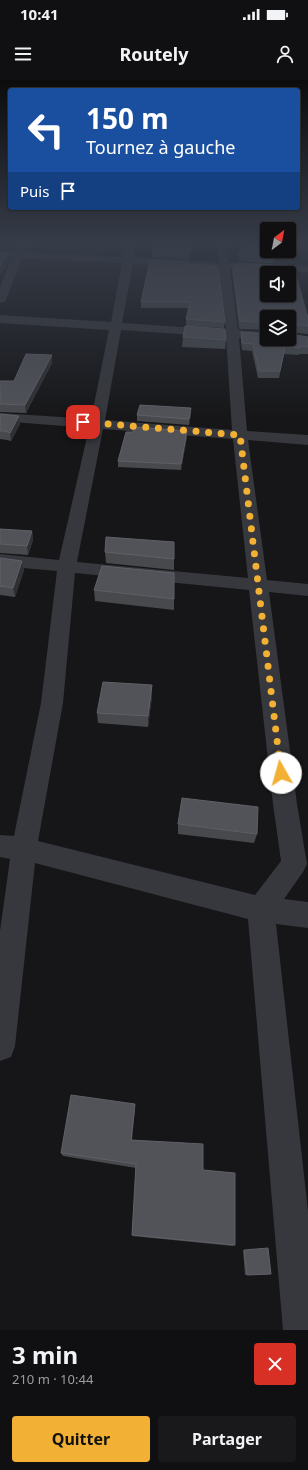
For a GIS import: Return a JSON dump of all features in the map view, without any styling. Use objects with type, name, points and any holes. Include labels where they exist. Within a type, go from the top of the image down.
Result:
[{"type":"street","points":[[0,1046],[12,847],[52,703],[67,566],[120,302]]},
{"type":"street","points":[[229,302],[240,435],[285,804],[294,864],[260,909],[302,1330]]},
{"type":"street","points":[[0,319],[260,335]]},
{"type":"street","points":[[0,417],[97,423],[308,440]]},
{"type":"street","points":[[0,560],[308,590]]},
{"type":"street","points":[[12,847],[260,909],[308,916]]},
{"type":"building","points":[[190,302],[223,302],[225,322],[186,319]]},
{"type":"building","points":[[238,302],[304,302],[308,318],[308,326],[296,325],[296,310],[260,310],[260,322],[240,321]]},
{"type":"building","points":[[185,326],[225,329],[226,340],[183,337]]},
{"type":"building","points":[[241,332],[260,333],[260,346],[296,346],[296,335],[308,337],[308,347],[285,347],[280,371],[259,371],[253,344],[242,343]]},
{"type":"building","points":[[26,354],[52,355],[25,405],[0,404],[0,381],[14,381]]},
{"type":"building","points":[[140,405],[191,408],[189,419],[137,415]]},
{"type":"building","points":[[0,414],[19,416],[10,433],[0,431]]},
{"type":"building","points":[[134,427],[187,431],[181,464],[118,461],[126,432],[133,432]]},
{"type":"building","points":[[0,529],[32,531],[27,546],[0,544]]},
{"type":"building","points":[[106,537],[174,542],[174,559],[105,552]]},
{"type":"building","points":[[0,558],[22,561],[13,588],[0,586]]},
{"type":"building","points":[[102,566],[174,573],[174,599],[94,590]]},
{"type":"building","points":[[103,682],[152,685],[148,716],[97,713]]},
{"type":"building","points":[[182,798],[258,807],[257,834],[178,824]]},
{"type":"building","points":[[71,1095],[135,1104],[131,1140],[203,1144],[203,1170],[235,1173],[235,1245],[132,1235],[136,1164],[61,1153]]},
{"type":"building","points":[[268,1248],[271,1274],[247,1275],[244,1250]]},
{"type":"route","points":[[83,422],[240,435],[281,773]]}]
